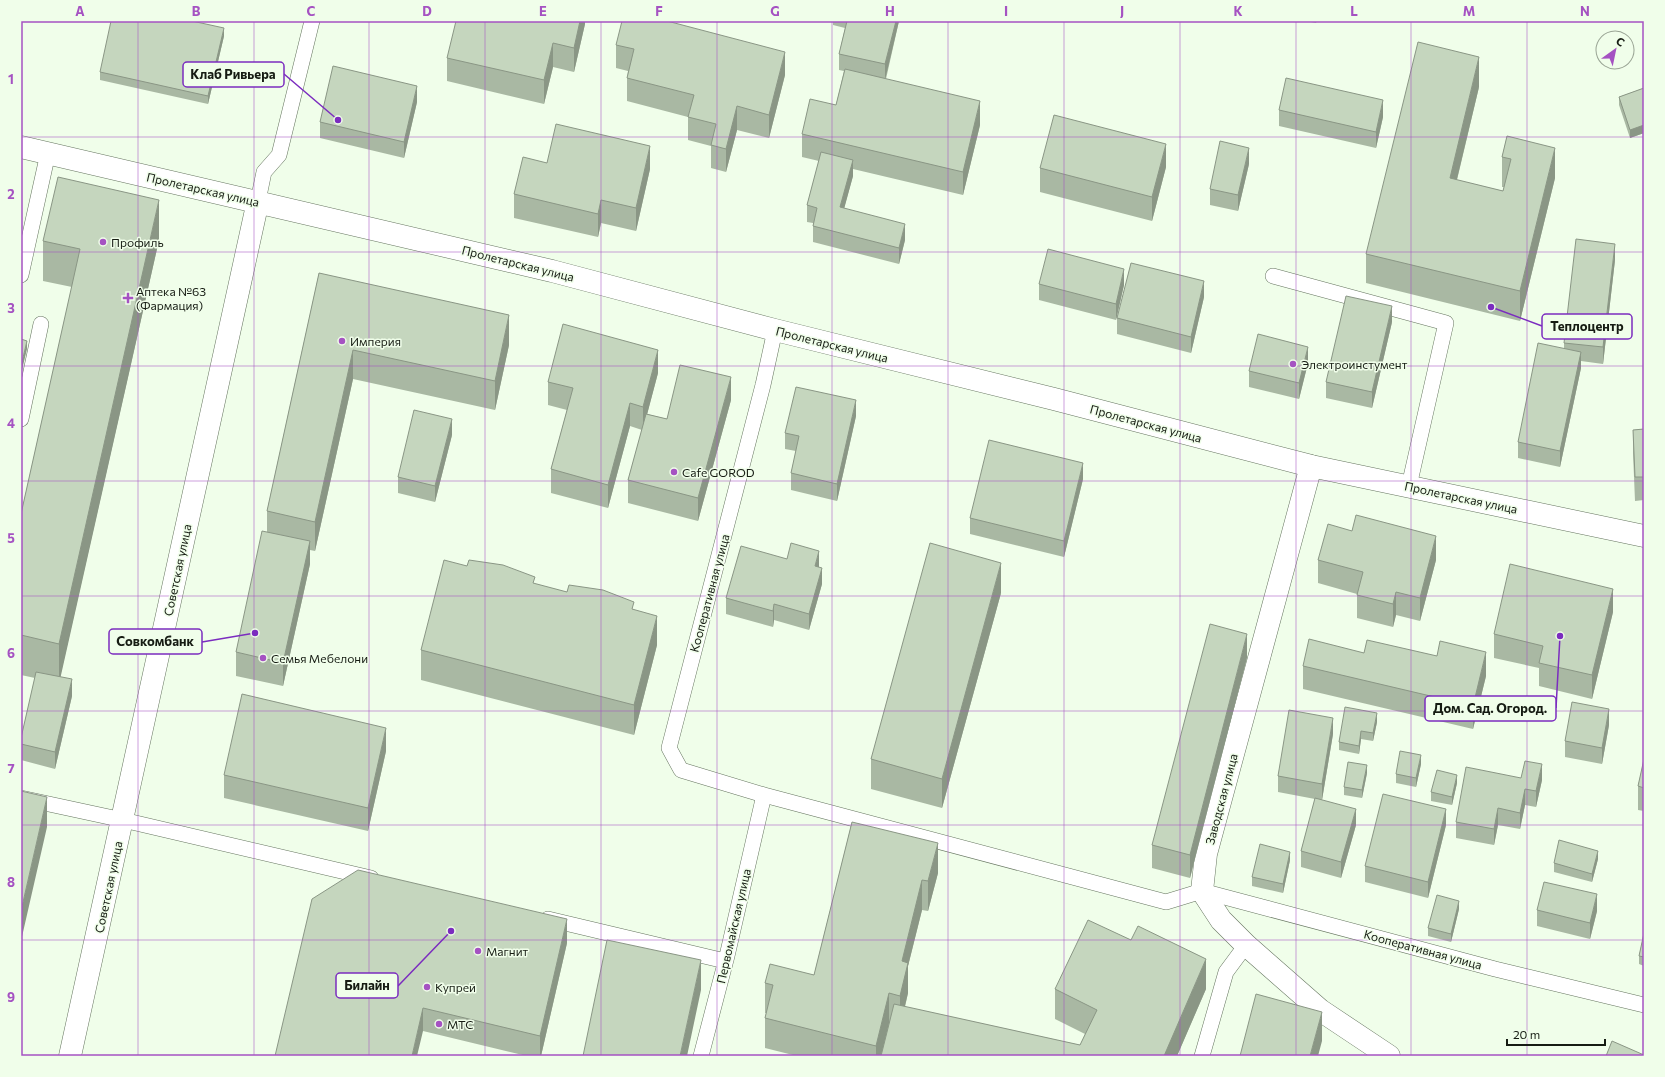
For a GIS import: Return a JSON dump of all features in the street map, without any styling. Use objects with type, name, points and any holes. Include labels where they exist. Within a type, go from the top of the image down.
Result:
[{"type":"street","name":"Пролетарская улица","points":[[21,147],[258,201],[552,271],[775,330],[1311,466],[1644,536]]},
{"type":"street","name":"Советская улица","points":[[70,1056],[258,201]]},
{"type":"street","name":"Заводская улица","points":[[1202,891],[1206,854],[1311,466]]},
{"type":"street","points":[[1202,891],[1221,920],[1246,945],[1320,1010],[1389,1056]]},
{"type":"lane","points":[[258,201],[264,172],[279,155],[312,21]]},
{"type":"lane","points":[[21,275],[48,153]]},
{"type":"lane","points":[[1273,276],[1446,323],[1409,486]]},
{"type":"lane","points":[[21,419],[41,324]]},
{"type":"lane","name":"Кооперативная улица","points":[[775,330],[763,385],[669,748],[681,770],[764,795],[1166,902],[1202,891],[1495,968],[1644,1005]]},
{"type":"lane","name":"Первомайская улица","points":[[701,1056],[726,961],[764,795]]},
{"type":"lane","points":[[21,798],[123,820],[385,881]]},
{"type":"lane","points":[[532,916],[726,961]]},
{"type":"lane","points":[[1202,1056],[1226,972],[1246,945]]},
{"type":"building","points":[[111,21],[192,21],[224,28],[208,96],[100,72]]},
{"type":"building","points":[[456,21],[580,21],[574,48],[553,43],[544,80],[447,58]]},
{"type":"building","points":[[622,21],[667,21],[785,52],[769,115],[737,106],[726,149],[711,145],[716,124],[688,117],[694,95],[627,78],[634,49],[616,45]]},
{"type":"building","points":[[847,21],[896,21],[885,64],[839,54]]},
{"type":"building","points":[[1418,42],[1479,57],[1450,178],[1503,191],[1511,159],[1502,157],[1507,136],[1555,148],[1520,291],[1366,254]]},
{"type":"building","points":[[333,66],[417,86],[404,142],[320,122]]},
{"type":"building","points":[[845,69],[980,101],[963,172],[802,134],[810,99],[836,105]]},
{"type":"building","points":[[1286,78],[1383,100],[1376,132],[1279,110]]},
{"type":"building","points":[[1644,88],[1644,125],[1630,130],[1619,97]]},
{"type":"building","points":[[1054,115],[1166,144],[1152,197],[1040,168]]},
{"type":"building","points":[[556,124],[650,146],[636,208],[601,200],[598,214],[514,194],[523,157],[547,163]]},
{"type":"building","points":[[1220,141],[1249,148],[1238,195],[1210,189]]},
{"type":"building","points":[[821,152],[853,160],[840,207],[905,224],[899,248],[813,226],[817,208],[807,205]]},
{"type":"building","points":[[58,177],[159,200],[59,644],[21,635],[21,514],[80,249],[43,241]]},
{"type":"building","points":[[1576,239],[1615,244],[1603,347],[1564,343]]},
{"type":"building","points":[[1048,249],[1124,269],[1116,304],[1039,284]]},
{"type":"building","points":[[1131,263],[1204,281],[1191,337],[1117,318]]},
{"type":"building","points":[[319,273],[509,315],[495,381],[353,350],[315,522],[267,511]]},
{"type":"building","points":[[1346,296],[1392,306],[1372,392],[1326,382]]},
{"type":"building","points":[[563,324],[658,350],[643,407],[630,403],[608,485],[551,469],[573,388],[548,382]]},
{"type":"building","points":[[1258,334],[1308,347],[1299,383],[1249,371]]},
{"type":"building","points":[[21,339],[27,341],[21,366]]},
{"type":"building","points":[[1538,343],[1581,352],[1560,451],[1518,442]]},
{"type":"building","name":"Cafe GOROD","points":[[680,365],[731,377],[698,498],[628,480],[646,414],[667,419]]},
{"type":"building","points":[[796,387],[856,400],[837,484],[791,473],[799,436],[785,433]]},
{"type":"building","points":[[414,410],[452,419],[435,486],[398,477]]},
{"type":"building","points":[[1644,429],[1644,477],[1635,477],[1633,430]]},
{"type":"building","points":[[989,440],[1083,463],[1064,541],[970,518]]},
{"type":"building","points":[[1356,515],[1436,536],[1420,598],[1396,592],[1393,604],[1357,595],[1363,572],[1318,560],[1328,524],[1352,531]]},
{"type":"building","points":[[262,531],[310,541],[283,663],[236,652]]},
{"type":"building","points":[[791,543],[819,551],[815,566],[822,568],[809,614],[774,604],[773,611],[726,598],[741,546],[787,559]]},
{"type":"building","points":[[930,543],[1001,563],[942,779],[871,759]]},
{"type":"building","points":[[444,560],[467,566],[469,560],[503,565],[535,577],[533,583],[567,592],[569,585],[603,590],[634,602],[632,609],[657,616],[634,705],[421,650]]},
{"type":"building","points":[[1510,564],[1613,589],[1592,675],[1539,663],[1543,646],[1494,634]]},
{"type":"building","points":[[1210,624],[1247,634],[1190,855],[1152,845]]},
{"type":"building","points":[[1309,639],[1364,653],[1367,640],[1437,656],[1440,641],[1486,652],[1473,706],[1303,666]]},
{"type":"building","points":[[36,672],[72,679],[55,752],[21,744],[21,738]]},
{"type":"building","points":[[242,694],[386,728],[368,808],[224,775]]},
{"type":"building","points":[[1572,702],[1609,709],[1602,748],[1565,741]]},
{"type":"building","points":[[1345,707],[1377,713],[1373,733],[1361,731],[1359,746],[1339,742]]},
{"type":"building","points":[[1289,710],[1333,718],[1322,784],[1278,776]]},
{"type":"building","points":[[1400,751],[1421,755],[1416,778],[1396,774]]},
{"type":"building","points":[[1644,759],[1644,788],[1638,786]]},
{"type":"building","points":[[1525,761],[1542,764],[1536,791],[1525,789],[1520,813],[1498,808],[1494,829],[1456,822],[1466,767],[1521,778]]},
{"type":"building","points":[[1348,762],[1367,765],[1362,790],[1344,787]]},
{"type":"building","points":[[1437,770],[1457,775],[1452,797],[1431,792]]},
{"type":"building","points":[[21,791],[47,797],[21,911]]},
{"type":"building","points":[[1383,794],[1446,809],[1428,882],[1365,866]]},
{"type":"building","points":[[1315,798],[1356,809],[1341,862],[1301,851]]},
{"type":"building","points":[[852,822],[938,843],[928,881],[922,880],[902,961],[908,963],[900,996],[889,993],[876,1046],[765,1018],[773,985],[765,983],[770,964],[814,975]]},
{"type":"building","points":[[1559,840],[1598,851],[1592,874],[1554,863]]},
{"type":"building","points":[[1260,844],[1290,852],[1283,884],[1252,877]]},
{"type":"building","name":"Купрей","points":[[358,870],[567,919],[540,1036],[423,1008],[412,1056],[275,1056],[312,899]]},
{"type":"building","points":[[1544,882],[1597,894],[1590,923],[1537,910]]},
{"type":"building","points":[[1437,895],[1459,901],[1451,934],[1428,928]]},
{"type":"building","points":[[1088,920],[1131,940],[1138,926],[1206,959],[1164,1056],[881,1056],[894,1004],[1080,1045],[1097,1010],[1055,989]]},
{"type":"building","points":[[1644,933],[1644,957],[1639,956]]},
{"type":"building","points":[[607,940],[701,960],[680,1056],[583,1056]]},
{"type":"building","points":[[1256,994],[1322,1012],[1310,1056],[1240,1056]]},
{"type":"building","points":[[1612,1041],[1644,1055],[1644,1056],[1606,1056]]},
{"type":"place","name":"Клаб Ривьера","points":[[338,120]]},
{"type":"place","name":"Профиль","points":[[103,242]]},
{"type":"place","name":"Аптека №63 (Фармация)","points":[[128,298]]},
{"type":"place","name":"Теплоцентр","points":[[1491,307]]},
{"type":"place","name":"Империя","points":[[342,341]]},
{"type":"place","name":"Электроинстумент","points":[[1293,364]]},
{"type":"place","name":"Cafe GOROD","points":[[674,472]]},
{"type":"place","name":"Совкомбанк","points":[[255,633]]},
{"type":"place","name":"Дом. Сад. Огород.","points":[[1560,636]]},
{"type":"place","name":"Семья Мебелони","points":[[263,658]]},
{"type":"place","name":"Билайн","points":[[451,931]]},
{"type":"place","name":"Магнит","points":[[478,951]]},
{"type":"place","name":"Купрей","points":[[427,987]]},
{"type":"place","name":"МТС","points":[[439,1024]]}]
